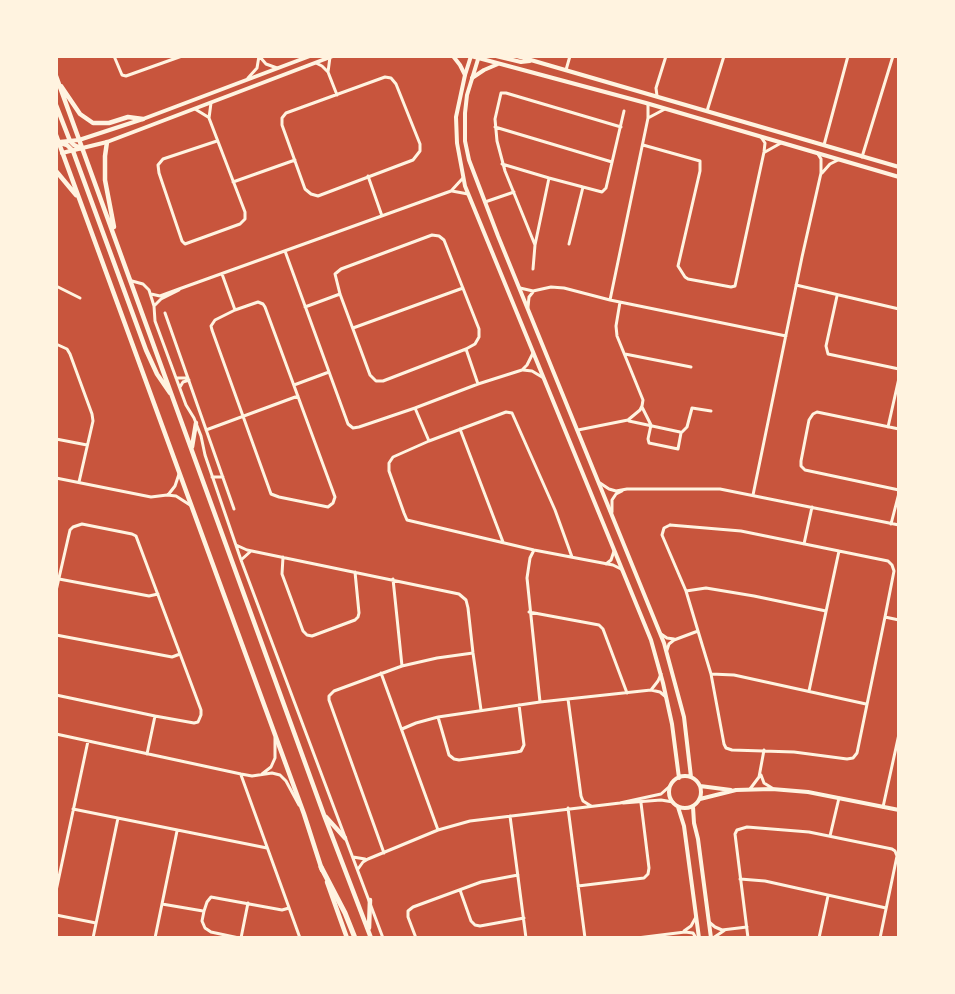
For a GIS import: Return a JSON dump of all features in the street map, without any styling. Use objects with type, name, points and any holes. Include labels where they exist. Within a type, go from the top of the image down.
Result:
[{"type":"highway","points":[[321,867],[339,901],[355,938]]},
{"type":"main road","points":[[56,76],[132,281],[224,543],[371,938]]},
{"type":"main road","points":[[59,84],[80,114],[93,123],[109,124],[128,117],[142,119]]},
{"type":"main road","points":[[56,105],[146,350],[157,374],[173,396]]},
{"type":"main road","points":[[56,135],[178,474],[304,814],[347,938]]},
{"type":"main road","points":[[60,150],[72,146],[79,140]]},
{"type":"main road","points":[[57,142],[83,149]]},
{"type":"main road","points":[[108,142],[105,156],[105,180],[117,243]]},
{"type":"main road","points":[[56,172],[79,199]]},
{"type":"main road","points":[[192,448],[196,424]]},
{"type":"main road","points":[[324,815],[345,838]]},
{"type":"main road","points":[[369,932],[370,900]]},
{"type":"street","points":[[114,56],[122,75],[126,76],[182,56]]},
{"type":"street","points":[[79,140],[142,119],[310,56]]},
{"type":"street","points":[[453,56],[465,76]]},
{"type":"street","points":[[678,778],[676,744],[667,699],[650,640],[468,194],[457,143],[456,124],[458,106],[471,56],[646,103],[899,177]]},
{"type":"street","points":[[496,56],[521,62],[532,60]]},
{"type":"street","points":[[517,56],[899,167]]},
{"type":"street","points":[[566,70],[570,56]]},
{"type":"street","points":[[651,94],[656,88],[666,56]]},
{"type":"street","points":[[707,111],[724,56]]},
{"type":"street","points":[[824,145],[848,56]]},
{"type":"street","points":[[862,156],[893,56]]},
{"type":"street","points":[[259,57],[266,64],[277,68]]},
{"type":"street","points":[[248,79],[257,68],[259,57]]},
{"type":"street","points":[[83,149],[108,142],[332,57]]},
{"type":"street","points":[[328,72],[332,57]]},
{"type":"street","points":[[478,57],[467,95],[465,113],[465,141],[469,160],[661,634],[684,717],[691,777]]},
{"type":"street","points":[[315,62],[328,72],[337,94]]},
{"type":"street","points":[[472,78],[484,70],[499,64]]},
{"type":"street","points":[[385,77],[391,78],[396,84],[420,144],[420,151],[413,160],[318,196],[311,194],[305,189],[295,160],[282,125],[282,118],[286,112],[385,77]]},
{"type":"street","points":[[656,88],[657,96]]},
{"type":"street","points":[[535,245],[502,164],[495,127],[500,95],[503,92],[620,127]]},
{"type":"street","points":[[211,102],[209,118],[245,212],[245,219],[243,222],[189,244],[183,243],[158,165],[163,159],[217,141]]},
{"type":"street","points":[[610,300],[648,118],[648,106],[646,103]]},
{"type":"street","points":[[195,109],[209,118]]},
{"type":"street","points":[[648,118],[666,109]]},
{"type":"street","points":[[502,164],[602,192],[604,191],[612,162],[624,111]]},
{"type":"street","points":[[495,127],[612,162]]},
{"type":"street","points":[[643,145],[700,161],[700,171],[678,266],[688,279],[728,287],[735,286],[766,144],[759,136]]},
{"type":"street","points":[[764,152],[782,143]]},
{"type":"street","points":[[56,155],[60,150]]},
{"type":"street","points":[[753,495],[821,173],[821,159],[816,153]]},
{"type":"street","points":[[821,173],[833,162],[840,159]]},
{"type":"street","points":[[233,182],[295,160]]},
{"type":"street","points":[[368,176],[382,216]]},
{"type":"street","points":[[150,294],[160,296],[451,191],[464,178]]},
{"type":"street","points":[[533,270],[535,245],[549,178]]},
{"type":"street","points":[[570,244],[583,187]]},
{"type":"street","points":[[451,191],[468,194]]},
{"type":"street","points":[[485,202],[514,192]]},
{"type":"street","points":[[432,235],[439,236],[444,240],[479,329],[479,337],[475,344],[466,349],[383,381],[376,381],[370,376],[340,294],[335,274],[341,269],[432,235]]},
{"type":"street","points":[[285,251],[348,424],[353,428],[522,370],[532,371],[542,377]]},
{"type":"street","points":[[222,274],[235,310]]},
{"type":"street","points":[[132,281],[143,284],[150,294],[156,321],[187,409],[202,439],[205,455],[235,544],[383,938]]},
{"type":"street","points":[[796,285],[899,309]]},
{"type":"street","points":[[56,286],[80,298]]},
{"type":"street","points":[[520,288],[533,291],[557,287],[610,300],[786,336]]},
{"type":"street","points":[[353,328],[463,288]]},
{"type":"street","points":[[154,306],[161,299],[174,294],[179,289]]},
{"type":"street","points":[[528,307],[529,297],[533,291]]},
{"type":"street","points":[[305,307],[340,294]]},
{"type":"street","points":[[837,296],[826,346],[828,354],[899,369]]},
{"type":"street","points":[[258,302],[263,304],[294,385],[335,497],[333,503],[328,507],[270,494],[212,326],[215,320],[235,310],[258,302]]},
{"type":"street","points":[[620,302],[616,326],[643,400],[640,410],[628,420]]},
{"type":"street","points":[[165,313],[234,509]]},
{"type":"street","points":[[56,344],[67,349],[70,354],[92,414],[93,420],[79,482]]},
{"type":"street","points":[[466,349],[478,384]]},
{"type":"street","points":[[522,370],[527,365],[532,353]]},
{"type":"street","points":[[625,354],[691,367]]},
{"type":"street","points":[[294,385],[329,372]]},
{"type":"street","points":[[176,378],[188,379]]},
{"type":"street","points":[[888,427],[899,378]]},
{"type":"street","points":[[179,387],[188,379]]},
{"type":"street","points":[[206,430],[298,396]]},
{"type":"street","points":[[642,406],[651,425],[648,443],[678,449],[681,433],[687,427],[692,408],[711,412]]},
{"type":"street","points":[[415,408],[429,441]]},
{"type":"street","points":[[572,557],[555,510],[512,413],[506,412],[460,429],[393,457],[389,471],[407,520],[534,550],[606,564],[621,569]]},
{"type":"street","points":[[891,524],[899,492],[805,470],[801,466],[809,420],[813,414],[822,412],[899,429]]},
{"type":"street","points":[[578,430],[628,420],[681,433]]},
{"type":"street","points":[[460,429],[503,542]]},
{"type":"street","points":[[56,439],[87,445]]},
{"type":"street","points":[[167,495],[175,486],[178,474]]},
{"type":"street","points":[[212,477],[223,478]]},
{"type":"street","points":[[56,478],[151,497],[167,495],[180,498],[190,505]]},
{"type":"street","points":[[215,486],[223,478]]},
{"type":"street","points":[[600,484],[612,490],[720,489],[899,525]]},
{"type":"street","points":[[612,512],[611,502],[614,496],[627,489]]},
{"type":"street","points":[[804,544],[812,507]]},
{"type":"street","points":[[56,592],[70,530],[73,526],[82,524],[136,536],[201,710],[200,719],[194,723],[56,695]]},
{"type":"street","points":[[670,525],[741,531],[839,551],[888,561],[894,571],[857,753],[852,758],[847,759],[794,752],[732,750],[726,748],[711,674],[686,591],[662,535],[664,528],[670,525]]},
{"type":"street","points":[[235,544],[251,551],[459,594],[466,600],[468,608],[481,710]]},
{"type":"street","points":[[534,550],[530,558],[526,578],[540,702]]},
{"type":"street","points":[[241,560],[251,551]]},
{"type":"street","points":[[606,564],[611,560],[614,551]]},
{"type":"street","points":[[808,691],[839,551]]},
{"type":"street","points":[[283,557],[282,574],[303,631],[307,635],[312,636],[355,620],[358,617],[356,572]]},
{"type":"street","points":[[59,578],[149,596],[158,594]]},
{"type":"street","points":[[393,580],[402,666]]},
{"type":"street","points":[[686,591],[706,588],[826,611]]},
{"type":"street","points":[[529,612],[599,625],[603,629],[628,693]]},
{"type":"street","points":[[885,618],[899,620]]},
{"type":"street","points":[[667,651],[669,644],[677,638],[698,631]]},
{"type":"street","points":[[661,634],[667,638],[677,638]]},
{"type":"street","points":[[56,635],[172,656],[180,654]]},
{"type":"street","points":[[384,853],[329,696],[334,691],[402,666],[437,658],[473,653]]},
{"type":"street","points":[[381,673],[438,830]]},
{"type":"street","points":[[651,690],[661,674]]},
{"type":"street","points":[[711,674],[734,675],[866,704]]},
{"type":"street","points":[[402,729],[438,717],[540,702],[651,690],[660,692],[667,699]]},
{"type":"street","points":[[568,699],[581,796],[583,801],[591,806]]},
{"type":"street","points":[[438,717],[449,755],[454,760],[517,752],[521,751],[524,745],[520,705]]},
{"type":"street","points":[[147,754],[155,716]]},
{"type":"street","points":[[56,734],[241,774],[252,776],[261,774],[280,775],[286,781],[304,814]]},
{"type":"street","points":[[883,807],[899,734]]},
{"type":"street","points":[[261,774],[270,767],[275,758],[275,735]]},
{"type":"street","points":[[56,891],[88,741]]},
{"type":"street","points":[[750,789],[757,782],[764,750]]},
{"type":"street","points":[[760,772],[764,783],[772,789]]},
{"type":"street","points":[[241,774],[300,938]]},
{"type":"street","points":[[620,803],[661,794],[678,778],[684,776],[691,777],[700,786],[702,794],[700,799],[693,807],[678,807]]},
{"type":"street","points":[[670,786],[669,793],[673,802],[678,807],[684,826],[698,938]]},
{"type":"street","points":[[700,786],[736,790]]},
{"type":"street","points":[[700,799],[736,790],[772,789],[808,792],[899,810]]},
{"type":"street","points":[[830,836],[838,798]]},
{"type":"street","points":[[358,870],[363,862],[368,859],[438,830],[470,821],[620,803],[641,803],[661,800],[673,802]]},
{"type":"street","points":[[578,886],[644,878],[648,874],[650,868],[641,803]]},
{"type":"street","points":[[693,807],[712,938],[726,930]]},
{"type":"street","points":[[568,808],[585,938]]},
{"type":"street","points":[[73,810],[268,848]]},
{"type":"street","points":[[510,816],[526,938]]},
{"type":"street","points":[[93,938],[118,818]]},
{"type":"street","points":[[748,938],[735,834],[741,828],[783,829],[830,836],[895,851],[897,856],[880,938]]},
{"type":"street","points":[[155,938],[177,831]]},
{"type":"street","points":[[353,857],[368,859]]},
{"type":"street","points":[[416,938],[408,917],[408,911],[413,907],[481,882],[518,875]]},
{"type":"street","points":[[740,880],[765,882],[886,908]]},
{"type":"street","points":[[460,890],[471,921],[475,925],[480,926],[524,918]]},
{"type":"street","points":[[819,938],[828,896]]},
{"type":"street","points":[[248,903],[240,938],[208,930],[202,924],[207,902],[211,897],[248,903],[282,910],[289,908]]},
{"type":"street","points":[[162,904],[204,912]]},
{"type":"street","points":[[56,915],[96,923]]},
{"type":"street","points":[[637,938],[681,932],[691,926],[696,915]]},
{"type":"street","points":[[709,922],[718,929],[726,930],[747,927]]},
{"type":"street","points":[[681,932],[693,934],[698,938]]}]
